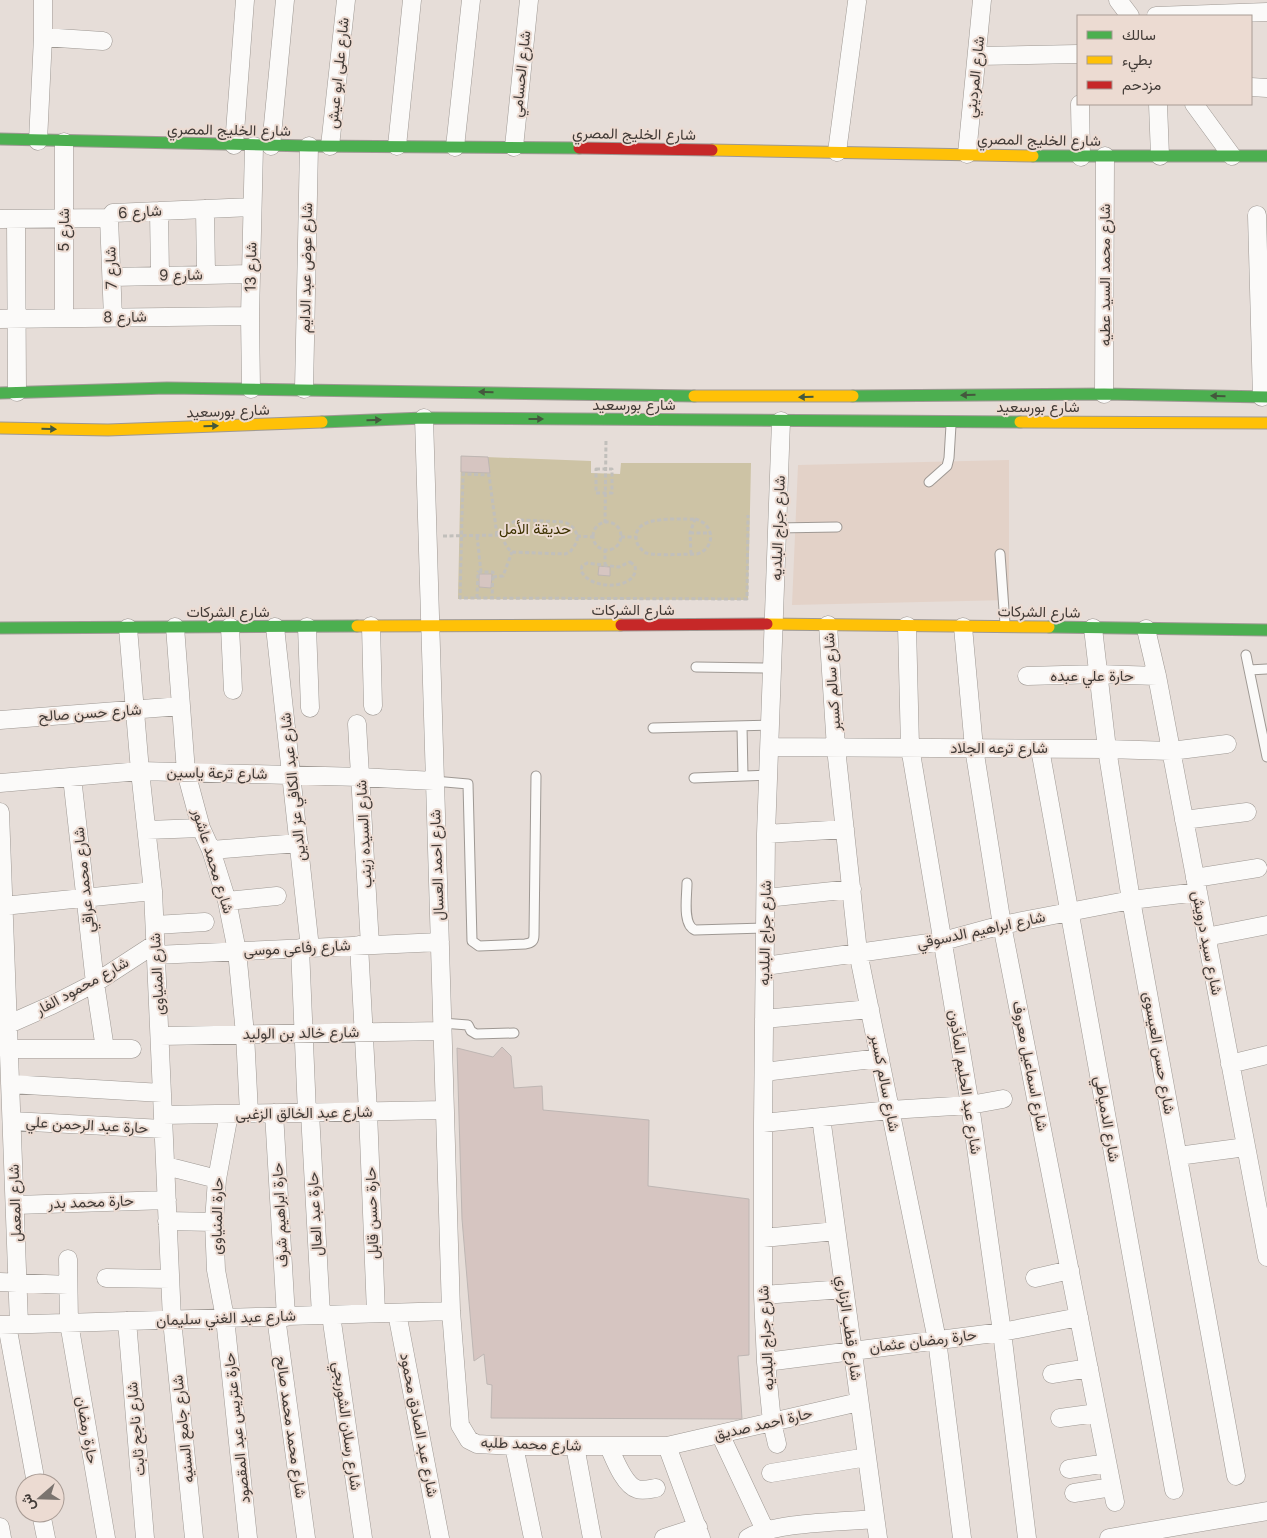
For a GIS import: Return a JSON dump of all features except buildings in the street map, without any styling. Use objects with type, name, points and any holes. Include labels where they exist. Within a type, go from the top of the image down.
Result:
[{"type":"main road","name":"شارع الخليج المصري","points":[[0,139],[262,146],[514,147],[1081,156],[1267,156]]},
{"type":"main road","points":[[158,402],[160,396],[167,388]]},
{"type":"main road","name":"شارع بورسعيد","points":[[8,392],[251,388],[782,397],[1104,394],[1265,396]]},
{"type":"main road","points":[[107,390],[117,400]]},
{"type":"main road","name":"شارع بورسعيد","points":[[0,428],[108,430],[162,423],[424,418],[1267,423]]},
{"type":"main road","points":[[108,430],[118,420]]},
{"type":"main road","name":"شارع الشركات","points":[[0,628],[774,624],[1267,630]]},
{"type":"street","points":[[38,141],[43,0]]},
{"type":"street","points":[[234,145],[245,0]]},
{"type":"street","name":"شارع 13","points":[[251,388],[252,207],[285,0]]},
{"type":"street","name":"شارع على ابو عيش","points":[[330,146],[346,0]]},
{"type":"street","points":[[397,146],[412,0]]},
{"type":"street","points":[[455,147],[471,0]]},
{"type":"street","name":"شارع الحسامي","points":[[514,147],[529,0]]},
{"type":"street","name":"شارع المرديني","points":[[967,154],[982,0]]},
{"type":"street","points":[[1118,0],[1129,15]]},
{"type":"street","points":[[837,152],[857,2]]},
{"type":"street","points":[[1166,15],[1214,10],[1267,12]]},
{"type":"street","points":[[43,37],[104,41]]},
{"type":"street","points":[[977,56],[1077,54]]},
{"type":"street","points":[[1252,87],[1267,88]]},
{"type":"street","points":[[1080,105],[1081,156]]},
{"type":"street","points":[[1158,105],[1160,156]]},
{"type":"street","points":[[1195,105],[1232,156]]},
{"type":"street","name":"شارع 5","points":[[64,142],[64,318]]},
{"type":"street","name":"شارع عوض عبد الدايم","points":[[304,389],[309,146]]},
{"type":"street","name":"شارع محمد السيد عطيه","points":[[1104,394],[1105,156]]},
{"type":"street","name":"شارع 6","points":[[8,219],[109,218],[113,213],[252,207]]},
{"type":"street","points":[[205,209],[206,274]]},
{"type":"street","points":[[159,211],[160,276]]},
{"type":"street","points":[[1257,215],[1265,396]]},
{"type":"street","name":"شارع 7","points":[[109,218],[113,318]]},
{"type":"street","points":[[8,219],[8,392]]},
{"type":"street","name":"شارع 9","points":[[112,277],[251,274]]},
{"type":"street","name":"شارع 8","points":[[8,319],[250,316]]},
{"type":"street","name":"شارع احمد العسال","points":[[424,418],[451,1311]]},
{"type":"street","name":"شارع جراج البلديه","points":[[777,1444],[772,1422],[766,1362],[763,1295],[763,1123],[766,834],[781,421]]},
{"type":"street","name":"شارع سالم كسبر","points":[[828,625],[836,748],[858,952],[937,1340],[962,1538]]},
{"type":"street","points":[[371,626],[372,706]]},
{"type":"street","name":"شارع عبد الحليم المأذون","points":[[907,626],[910,747],[970,1106],[1002,1332],[1027,1538]]},
{"type":"street","name":"شارع محمد عاشور","points":[[175,627],[186,772],[201,828],[211,850],[227,901],[237,951],[249,1114]]},
{"type":"street","points":[[230,627],[233,690]]},
{"type":"street","name":"شارع عبد الكافي عز الدين","points":[[275,627],[293,775],[299,843],[305,948],[304,1033]]},
{"type":"street","points":[[307,627],[310,708]]},
{"type":"street","name":"شارع اسماعيل معروف","points":[[963,627],[974,748],[1002,925],[1114,1495],[1074,1493]]},
{"type":"street","name":"شارع المنياوى","points":[[128,628],[140,772],[153,891],[172,1320]]},
{"type":"street","name":"شارع حسن العيسوى","points":[[1094,628],[1107,749],[1131,900],[1236,1476]]},
{"type":"street","name":"شارع سيد درويش","points":[[1146,628],[1157,676],[1246,1147],[1262,1201],[1267,1257]]},
{"type":"street","name":"حارة علي عبده","points":[[1027,676],[1099,674],[1157,676]]},
{"type":"street","name":"شارع حسن صالح","points":[[0,720],[181,706]]},
{"type":"street","name":"شارع السيده زينب","points":[[357,724],[365,945],[364,1032]]},
{"type":"street","name":"شارع ترعه الجلاد","points":[[770,747],[1171,751],[1227,744]]},
{"type":"street","name":"شارع الدمياطي","points":[[1040,749],[1174,1490]]},
{"type":"street","name":"شارع ترعة ياسين","points":[[0,783],[140,772],[360,777],[434,781]]},
{"type":"street","name":"شارع محمد عراقي","points":[[72,777],[95,982],[105,1049]]},
{"type":"street","name":"شارع المعمل","points":[[0,812],[3,906],[3,1026],[9,1049],[8,1130],[16,1205],[18,1282],[9,1325],[34,1473]]},
{"type":"street","points":[[1184,820],[1247,812]]},
{"type":"street","points":[[147,830],[201,828]]},
{"type":"street","points":[[766,834],[845,829]]},
{"type":"street","points":[[211,850],[299,843]]},
{"type":"street","name":"شارع ابراهيم الدسوقي","points":[[765,966],[943,941],[1002,925],[1131,900],[1196,885],[1258,868]]},
{"type":"street","points":[[766,898],[852,889]]},
{"type":"street","points":[[3,906],[153,891]]},
{"type":"street","points":[[227,901],[277,896]]},
{"type":"street","points":[[155,925],[205,922]]},
{"type":"street","points":[[1206,937],[1267,925]]},
{"type":"street","name":"شارع رفاعى موسى","points":[[155,950],[237,951],[440,942]]},
{"type":"street","name":"شارع محمود الفار","points":[[3,1026],[52,1005],[155,950]]},
{"type":"street","points":[[764,1019],[870,1009]]},
{"type":"street","name":"شارع خالد بن الوليد","points":[[160,1036],[364,1032],[442,1027]]},
{"type":"street","name":"حارة حسن قابل","points":[[364,1032],[376,1313]]},
{"type":"street","name":"حارة عبد العال","points":[[304,1033],[308,1113],[326,1315]]},
{"type":"street","points":[[9,1049],[132,1049]]},
{"type":"street","points":[[1230,1064],[1267,1055]]},
{"type":"street","points":[[764,1072],[880,1058]]},
{"type":"street","points":[[7,1092],[162,1093]]},
{"type":"street","points":[[763,1123],[890,1110],[970,1106],[1003,1099]]},
{"type":"street","name":"شارع عبد الخالق الزغبى","points":[[163,1122],[229,1114],[445,1110]]},
{"type":"street","name":"حارة ابراهيم شرف","points":[[274,1113],[281,1317]]},
{"type":"street","name":"حارة المنياوى","points":[[225,1318],[216,1270],[214,1222],[217,1179],[229,1114]]},
{"type":"street","name":"شارع قطب الزناري","points":[[821,1117],[878,1538]]},
{"type":"street","name":"حارة عبد الرحمن علي","points":[[8,1130],[163,1122]]},
{"type":"street","points":[[1178,1156],[1246,1147]]},
{"type":"street","points":[[166,1166],[217,1179]]},
{"type":"street","name":"حارة محمد بدر","points":[[16,1205],[167,1200]]},
{"type":"street","points":[[167,1221],[214,1222]]},
{"type":"street","points":[[763,1238],[836,1231]]},
{"type":"street","name":"حارة رمضان","points":[[68,1259],[69,1323],[106,1538]]},
{"type":"street","points":[[1035,1278],[1070,1270]]},
{"type":"street","points":[[106,1278],[170,1279]]},
{"type":"street","points":[[0,1282],[68,1285]]},
{"type":"street","points":[[763,1295],[844,1289]]},
{"type":"street","name":"شارع عبد الغني سليمان","points":[[9,1325],[451,1311]]},
{"type":"street","name":"شارع محمد طلبه","points":[[451,1311],[460,1425],[469,1440],[476,1444],[514,1446],[667,1446]]},
{"type":"street","name":"شارع عبد الصادق محمود","points":[[397,1313],[440,1538]]},
{"type":"street","name":"شارع رسلان الشوربجي","points":[[326,1315],[363,1538]]},
{"type":"street","name":"شارع محمد محمد صالح","points":[[281,1317],[306,1538]]},
{"type":"street","name":"حارة رمضان عثمان","points":[[766,1362],[1002,1332],[1079,1317]]},
{"type":"street","name":"حارة عتريس عبد المقصود","points":[[225,1318],[248,1538]]},
{"type":"street","name":"شارع جامع السنيه","points":[[172,1320],[194,1538]]},
{"type":"street","name":"شارع ناجح ثابت","points":[[127,1321],[145,1538]]},
{"type":"street","points":[[1052,1374],[1089,1368]]},
{"type":"street","name":"حارة احمد صديق","points":[[667,1446],[860,1402]]},
{"type":"street","points":[[1060,1418],[1098,1413]]},
{"type":"street","points":[[720,1434],[765,1530]]},
{"type":"street","points":[[514,1446],[533,1538]]},
{"type":"street","points":[[575,1446],[592,1538]]},
{"type":"street","points":[[664,1538],[700,1532],[667,1446]]},
{"type":"street","points":[[608,1447],[628,1484],[642,1490],[656,1488]]},
{"type":"street","points":[[770,1474],[867,1457]]},
{"type":"street","points":[[1069,1469],[1107,1463]]},
{"type":"street","points":[[1110,1538],[1267,1511]]},
{"type":"street","points":[[748,1538],[765,1530],[875,1519]]},
{"type":"street","points":[[43,1523],[46,1538]]},
{"type":"street","points":[[0,1527],[2,1538]]},
{"type":"lane","points":[[929,482],[946,466],[949,458],[951,422]]},
{"type":"lane","points":[[778,528],[837,527]]},
{"type":"lane","points":[[1000,554],[1005,627]]},
{"type":"lane","points":[[1246,655],[1267,757]]},
{"type":"lane","points":[[696,667],[773,668]]},
{"type":"lane","points":[[1249,670],[1267,669]]},
{"type":"lane","points":[[653,728],[771,725]]},
{"type":"lane","points":[[742,726],[742,776]]},
{"type":"lane","points":[[694,778],[769,775]]},
{"type":"lane","points":[[434,781],[464,783],[468,784],[469,788],[472,941],[479,946],[530,944],[534,940],[536,776]]},
{"type":"lane","points":[[687,883],[687,922],[692,929],[766,928]]},
{"type":"lane","points":[[442,1027],[468,1025],[471,1031],[476,1034],[514,1033]]},
{"type":"path","points":[[605,523],[606,420]]},
{"type":"path","points":[[596,469],[606,469],[612,470],[612,493],[596,493],[596,469]]},
{"type":"path","points":[[497,535],[489,475],[462,474],[460,598],[747,599],[748,515]]},
{"type":"path","points":[[520,520],[564,522],[571,524],[577,536],[574,548],[565,554],[512,552],[507,548],[503,535],[504,529],[509,524],[520,520]]},
{"type":"path","points":[[691,554],[690,533],[695,520]]},
{"type":"path","points":[[695,520],[706,524],[711,533],[710,544],[706,549],[697,554],[646,552],[638,546],[636,537],[639,527],[647,521],[695,520]]},
{"type":"path","points":[[605,523],[617,526],[621,537],[618,545],[605,550],[598,547],[594,537],[597,528],[605,523]]},
{"type":"path","points":[[690,533],[711,533]]},
{"type":"path","points":[[427,537],[503,535]]},
{"type":"path","points":[[478,536],[481,572]]},
{"type":"path","points":[[577,536],[594,537]]},
{"type":"path","points":[[621,537],[636,537]]},
{"type":"path","points":[[605,550],[605,566]]},
{"type":"path","points":[[493,578],[502,576],[512,552]]},
{"type":"path","points":[[630,562],[635,566],[636,570],[635,574],[624,583],[610,586],[596,584],[581,571],[582,566],[587,563],[605,566],[619,567],[630,562]]},
{"type":"path","points":[[477,598],[478,572],[493,572],[492,598]]},
{"type":"shaded area","points":[[1009,460],[1009,600],[792,605],[798,465]]},
{"type":"green space","name":"حديقة الأمل","points":[[461,456],[591,461],[591,473],[620,474],[621,463],[751,463],[748,600],[458,599]]},
{"type":"traffic: fast","points":[[0,139],[309,146],[579,148]]},
{"type":"traffic: fast","points":[[1033,156],[1267,156]]},
{"type":"traffic: fast","points":[[0,393],[167,388],[694,396]]},
{"type":"traffic: fast","points":[[853,396],[1104,394],[1267,397]]},
{"type":"traffic: fast","points":[[322,422],[424,418],[1020,422]]},
{"type":"traffic: fast","points":[[0,628],[357,626]]},
{"type":"traffic: fast","points":[[1049,627],[1267,630]]},
{"type":"traffic: slow","points":[[712,150],[1033,156]]},
{"type":"traffic: slow","points":[[694,396],[853,396]]},
{"type":"traffic: slow","points":[[0,428],[108,430],[322,422]]},
{"type":"traffic: slow","points":[[1020,422],[1267,423]]},
{"type":"traffic: slow","points":[[767,624],[1049,627]]},
{"type":"traffic: slow","points":[[357,626],[621,625]]},
{"type":"traffic: jam","points":[[579,148],[712,150]]},
{"type":"traffic: jam","points":[[621,625],[767,624]]}]
